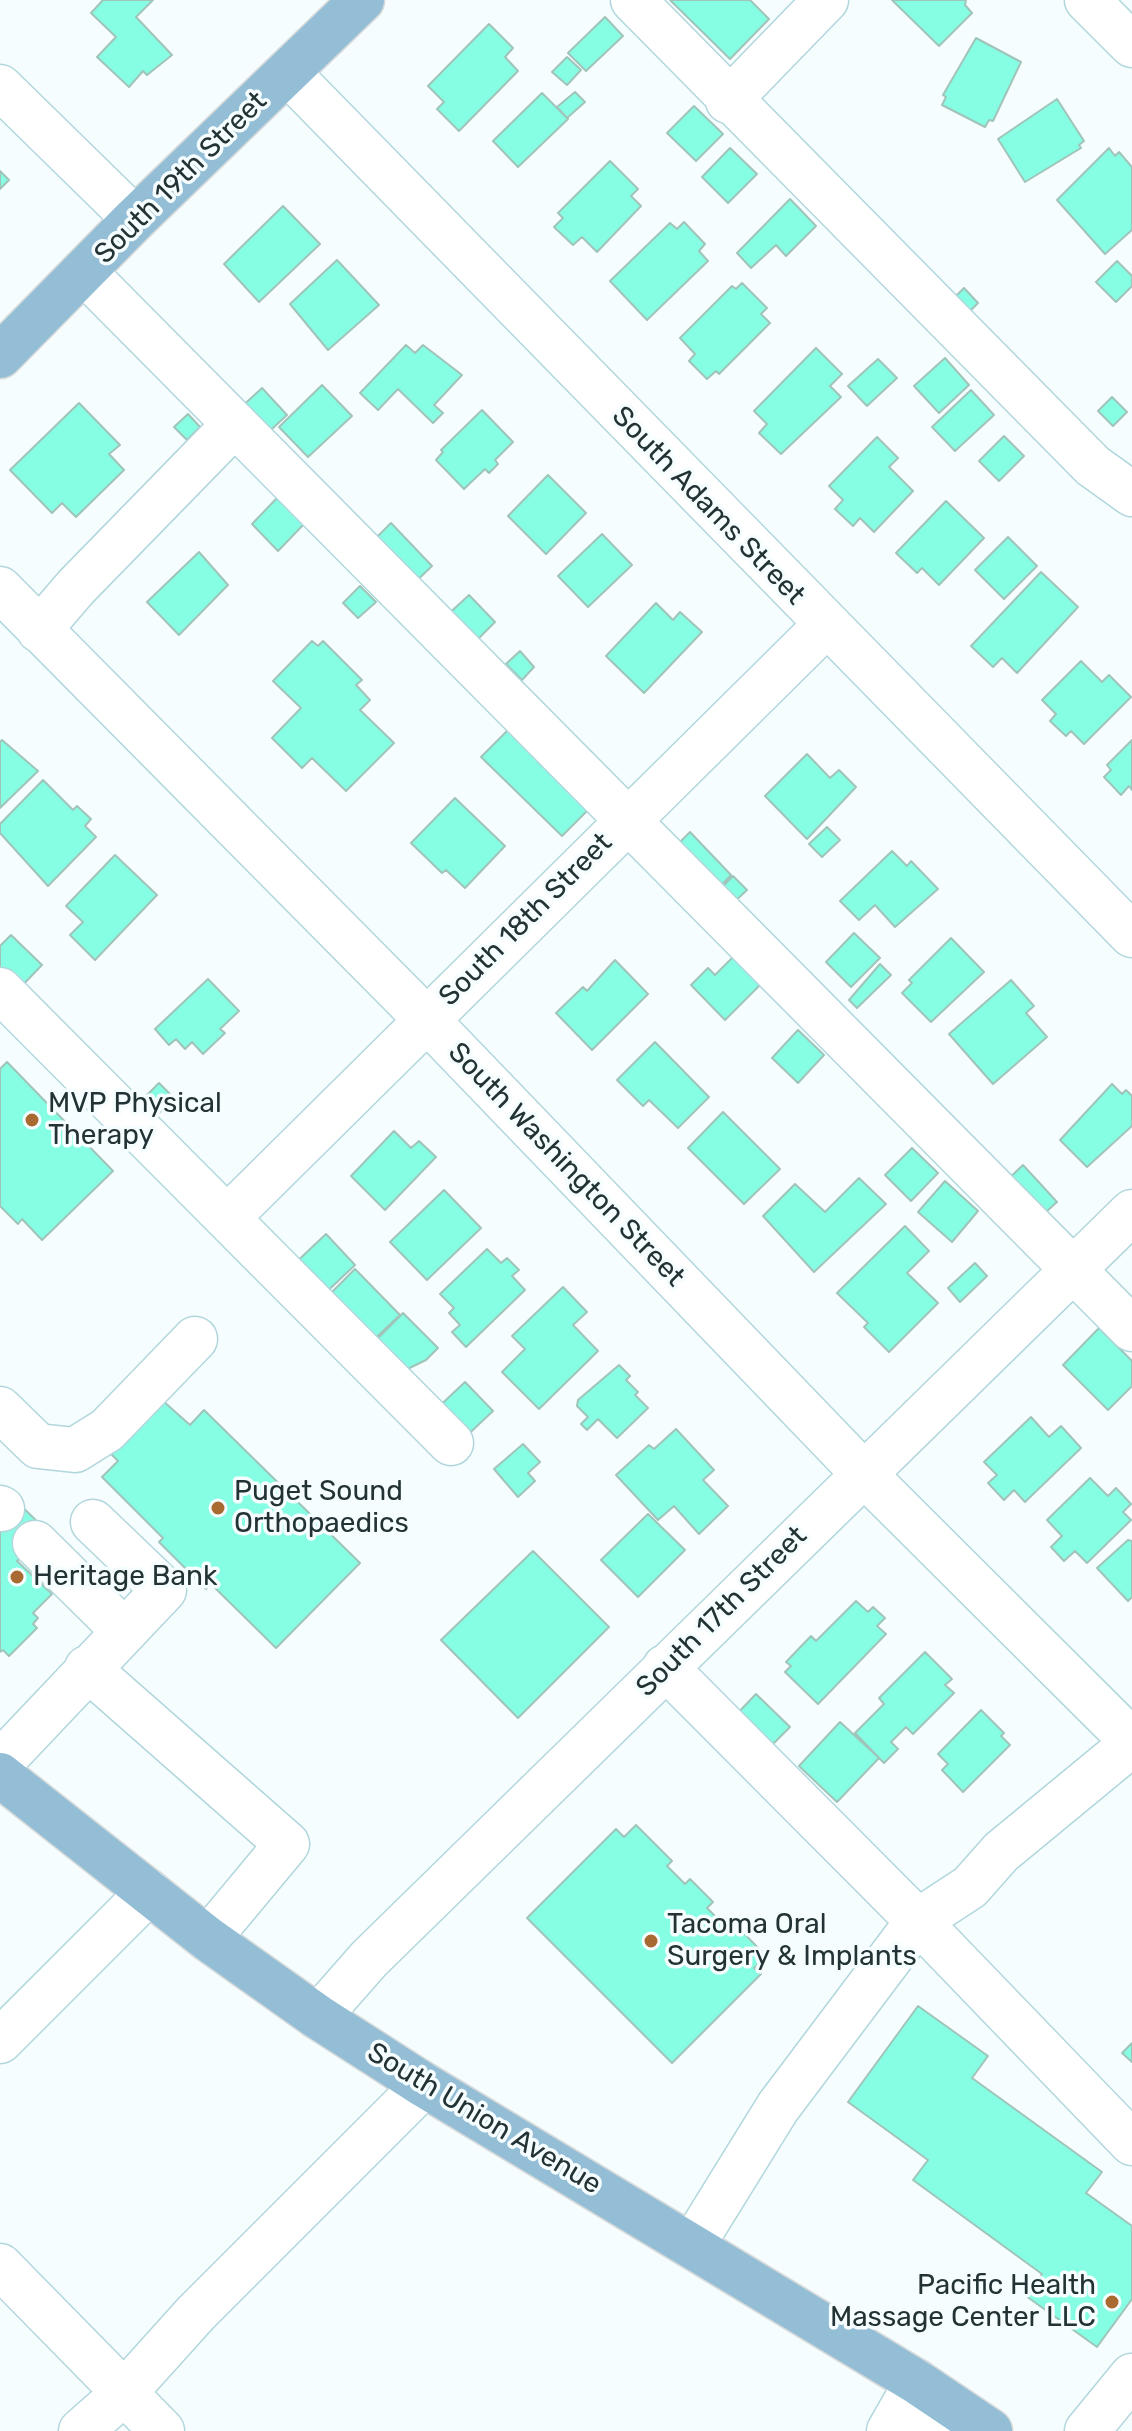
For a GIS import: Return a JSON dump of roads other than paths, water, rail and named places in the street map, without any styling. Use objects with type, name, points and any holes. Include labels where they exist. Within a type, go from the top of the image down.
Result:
[{"type":"main road","name":"South 19th Street","points":[[0,356],[135,219],[362,0]]},
{"type":"main road","name":"South Union Avenue","points":[[0,1775],[208,1939],[318,2017],[424,2085],[917,2382],[943,2419],[990,2431]]},
{"type":"street","points":[[633,0],[728,101],[1093,466],[1132,494]]},
{"type":"street","points":[[728,101],[826,0]]},
{"type":"street","points":[[1087,0],[1132,45]]},
{"type":"street","name":"South Adams Street","points":[[288,73],[825,626],[1132,935]]},
{"type":"street","points":[[0,87],[135,219]]},
{"type":"street","points":[[85,273],[1132,1329]]},
{"type":"street","points":[[39,630],[76,587],[235,424]]},
{"type":"street","name":"South Washington Street","points":[[0,589],[426,1019],[863,1473],[1132,1742]]},
{"type":"street","name":"South 18th Street","points":[[229,1216],[825,626]]},
{"type":"street","points":[[0,990],[190,1185],[229,1216],[451,1443]]},
{"type":"street","name":"South 17th Street","points":[[318,2017],[369,1959],[532,1803],[665,1667],[1132,1212]]},
{"type":"street","points":[[0,1409],[38,1446],[75,1450],[107,1430],[195,1339]]},
{"type":"street","points":[[0,1763],[164,1590],[93,1522]]},
{"type":"street","points":[[35,1543],[124,1631]]},
{"type":"street","points":[[665,1667],[918,1921],[1132,2143]]},
{"type":"street","points":[[87,1668],[287,1844],[208,1939]]},
{"type":"street","points":[[692,2246],[778,2107],[918,1921],[970,1887],[1001,1852],[1132,1742]]},
{"type":"street","points":[[0,2041],[149,1892]]},
{"type":"street","points":[[81,2431],[124,2393],[196,2313],[424,2085]]},
{"type":"street","points":[[0,2266],[162,2431]]},
{"type":"street","points":[[1087,2431],[1132,2376]]},
{"type":"street","points":[[889,2431],[917,2382]]},
{"type":"place","name":"MVP Physical Therapy","points":[[32,1120]]},
{"type":"place","name":"Puget Sound Orthopaedics","points":[[218,1508]]},
{"type":"place","name":"Heritage Bank","points":[[17,1577]]},
{"type":"place","name":"Tacoma Oral Surgery & Implants","points":[[651,1941]]},
{"type":"place","name":"Pacific Health Massage Center LLC","points":[[1112,2302]]}]
